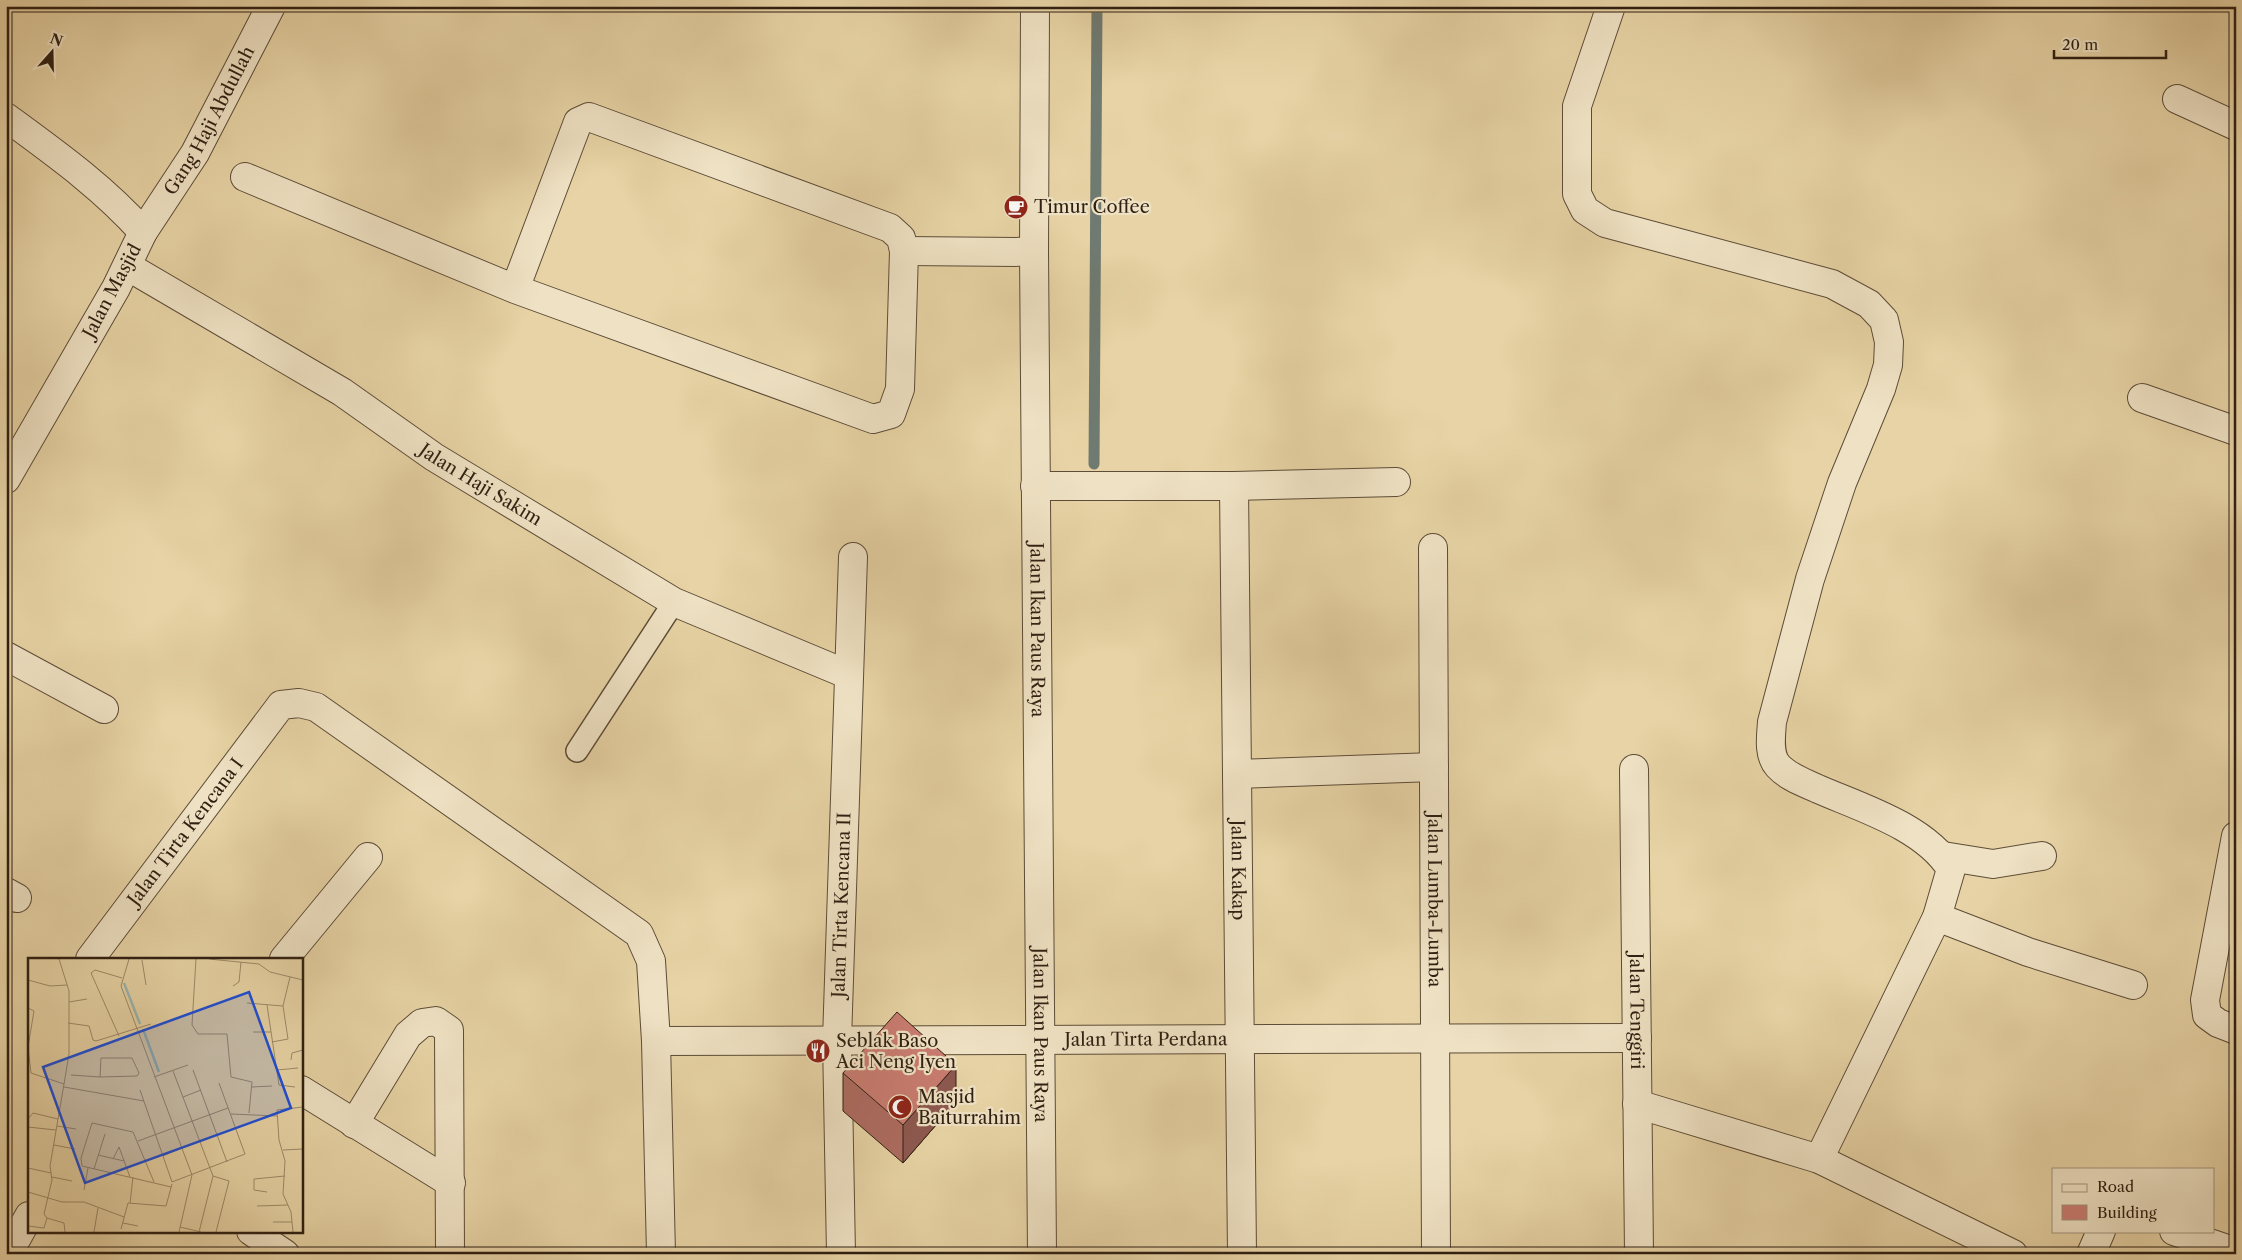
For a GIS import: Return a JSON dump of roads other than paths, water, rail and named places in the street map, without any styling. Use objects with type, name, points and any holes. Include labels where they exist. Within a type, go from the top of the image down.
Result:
[{"type":"street","name":"Gang Haji Abdullah","points":[[143,232],[195,153],[272,6]]},
{"type":"street","name":"Jalan Ikan Paus Raya","points":[[1035,6],[1034,252],[1038,1040],[1042,1254]]},
{"type":"street","points":[[1611,6],[1577,106],[1577,194],[1585,210],[1605,223],[1832,284],[1869,304],[1884,320],[1889,342],[1888,365],[1881,389],[1842,483],[1810,579],[1772,722],[1770,746],[1777,766],[1796,779],[1893,822],[1930,843],[1943,856],[1951,869],[1937,917],[1819,1159]]},
{"type":"street","points":[[2177,99],[2236,126]]},
{"type":"street","name":"Jalan Masjid","points":[[6,117],[84,174],[119,205],[143,232],[127,266],[6,478]]},
{"type":"street","points":[[245,177],[515,289],[873,419],[892,414],[900,389],[904,251],[901,238],[890,228],[590,117],[578,122],[515,289]]},
{"type":"street","points":[[904,251],[1034,252]]},
{"type":"street","name":"Jalan Haji Sakim","points":[[127,266],[342,392],[434,457],[674,602],[849,675]]},
{"type":"street","points":[[2142,398],[2236,431]]},
{"type":"street","points":[[1035,486],[1234,486],[1396,482]]},
{"type":"street","name":"Jalan Kakap","points":[[1234,486],[1242,1254]]},
{"type":"street","name":"Jalan Lumba-Lumba","points":[[1433,548],[1436,1254]]},
{"type":"street","name":"Jalan Tirta Kencana II","points":[[841,1254],[837,1040],[853,557]]},
{"type":"street","points":[[6,656],[104,709]]},
{"type":"street","name":"Jalan Tirta Kencana I","points":[[91,958],[281,705],[299,703],[316,707],[639,934],[651,961],[656,1041]]},
{"type":"street","points":[[1237,774],[1434,767]]},
{"type":"street","name":"Jalan Tenggiri","points":[[1634,769],[1639,1254]]},
{"type":"street","points":[[2235,839],[2205,1000],[2207,1015],[2218,1023],[2236,1030]]},
{"type":"street","points":[[1943,856],[1993,864],[2042,856]]},
{"type":"street","points":[[285,958],[368,857]]},
{"type":"street","points":[[1937,917],[2028,952],[2134,985]]},
{"type":"street","points":[[354,1124],[408,1036],[422,1023],[436,1021],[449,1030],[450,1254]]},
{"type":"street","name":"Jalan Tirta Perdana","points":[[656,1041],[1637,1038]]},
{"type":"street","points":[[656,1041],[661,1254]]},
{"type":"street","points":[[302,1091],[451,1183]]},
{"type":"street","points":[[1637,1104],[1819,1159],[2013,1254]]},
{"type":"street","points":[[8,1254],[28,1218]]},
{"type":"street","points":[[252,1232],[285,1254]]},
{"type":"street","points":[[2091,1254],[2101,1232]]},
{"type":"street","points":[[2177,1232],[2236,1252]]},
{"type":"lane","points":[[577,751],[674,602]]},
{"type":"waterway","points":[[1094,464],[1097,6]]},
{"type":"place","name":"Timur Coffee","points":[[1016,207]]},
{"type":"place","name":"Seblak Baso Aci Neng Iyen","points":[[818,1051]]},
{"type":"place","name":"Masjid Baiturrahim","points":[[900,1107]]}]
